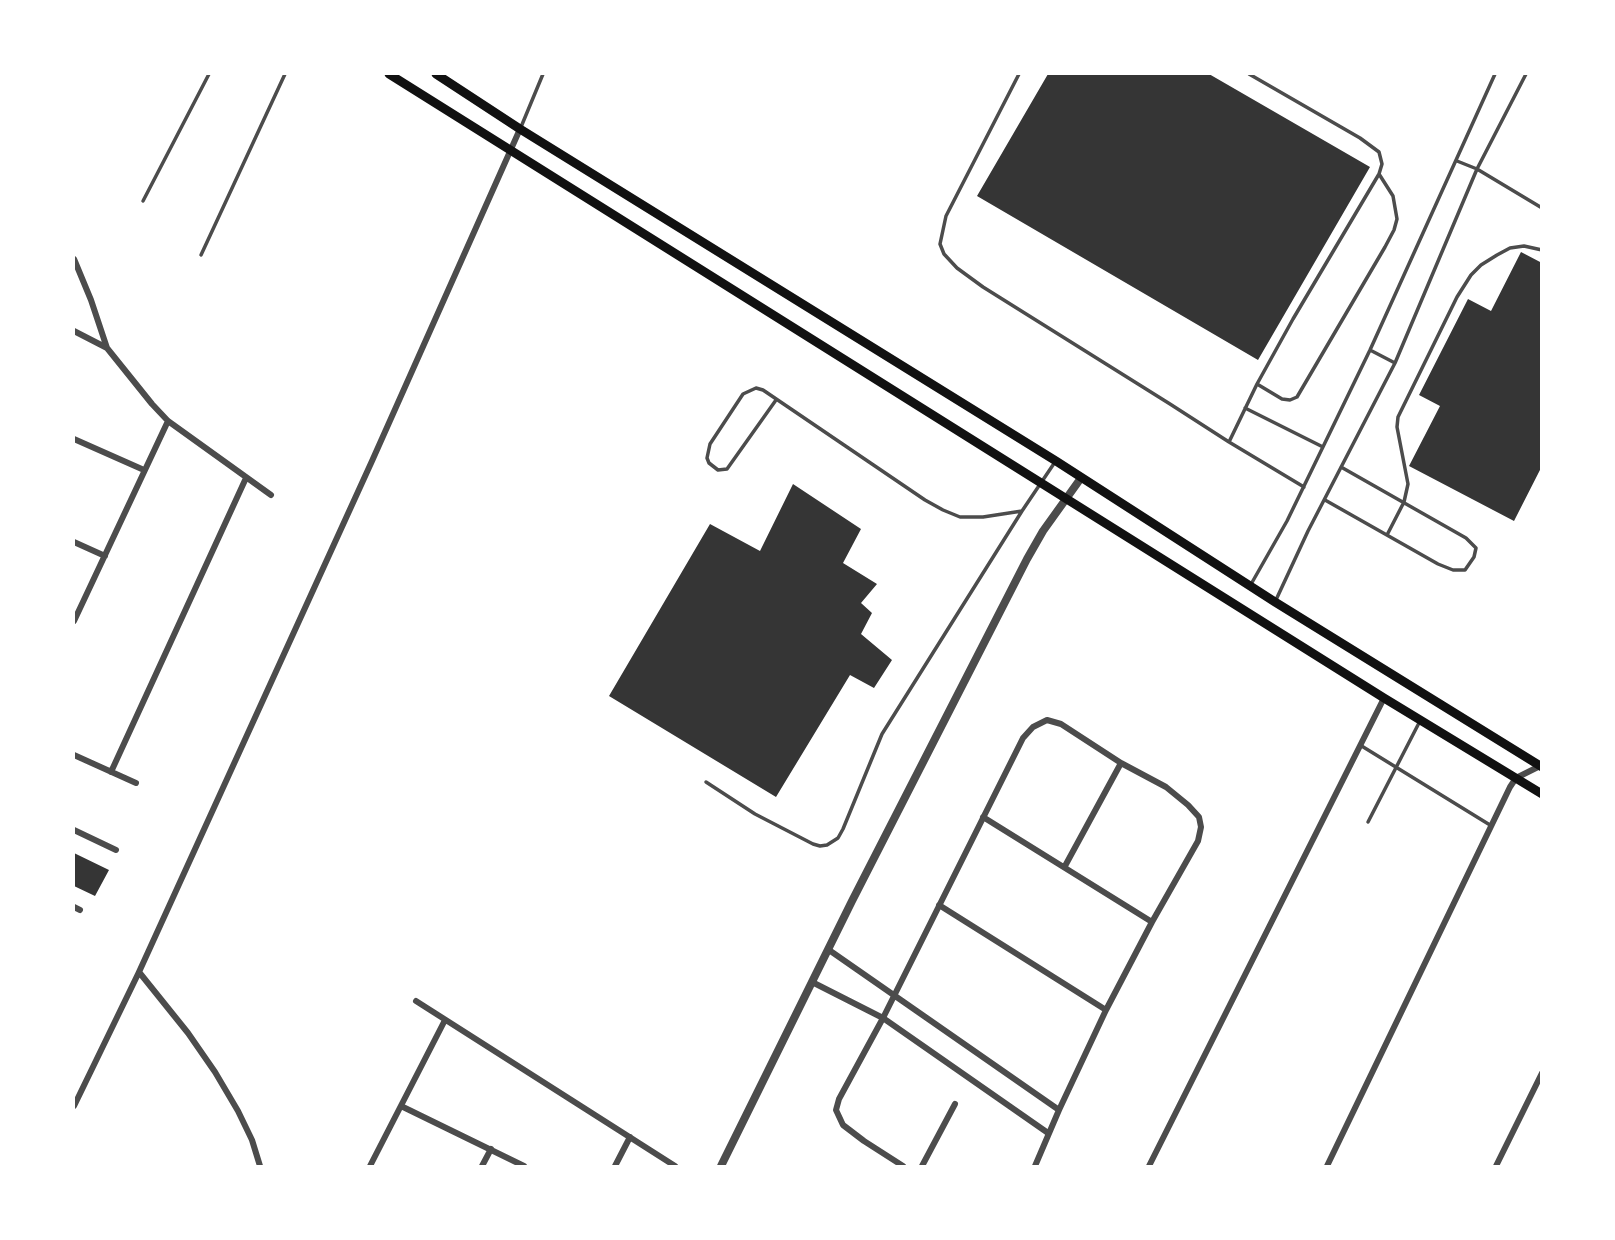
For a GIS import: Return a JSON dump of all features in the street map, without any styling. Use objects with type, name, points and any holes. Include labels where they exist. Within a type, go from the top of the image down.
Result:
[{"type":"main road","points":[[389,74],[1384,698],[1542,794]]},
{"type":"main road","points":[[436,74],[1541,767]]},
{"type":"street","points":[[74,1106],[139,972],[520,129]]},
{"type":"street","points":[[74,259],[107,348],[152,404],[168,421],[271,495]]},
{"type":"street","points":[[74,331],[107,348]]},
{"type":"street","points":[[74,621],[168,421]]},
{"type":"street","points":[[74,439],[144,470]]},
{"type":"street","points":[[111,772],[246,478]]},
{"type":"street","points":[[721,1167],[1027,559],[1065,498],[1081,478]]},
{"type":"street","points":[[74,542],[105,556]]},
{"type":"street","points":[[1149,1167],[1384,698]]},
{"type":"street","points":[[903,1167],[843,1125],[836,1110],[839,1098],[895,995],[1023,738],[1041,721],[1052,721],[1166,787],[1199,817],[1201,827],[1198,841],[1106,1010],[1048,1133],[1035,1167]]},
{"type":"street","points":[[74,755],[136,783]]},
{"type":"street","points":[[1065,866],[1121,763]]},
{"type":"street","points":[[1327,1167],[1516,778],[1541,767]]},
{"type":"street","points":[[983,817],[1152,922]]},
{"type":"street","points":[[74,830],[116,850]]},
{"type":"street","points":[[939,905],[1106,1010]]},
{"type":"street","points":[[829,950],[1059,1110]]},
{"type":"street","points":[[139,972],[188,1033],[221,1082],[252,1140],[260,1167]]},
{"type":"street","points":[[812,982],[883,1018],[1048,1133]]},
{"type":"street","points":[[416,1001],[675,1167]]},
{"type":"street","points":[[370,1167],[445,1020]]},
{"type":"street","points":[[1496,1167],[1542,1073]]},
{"type":"street","points":[[922,1167],[955,1104]]},
{"type":"street","points":[[401,1105],[524,1167]]},
{"type":"street","points":[[615,1167],[630,1137]]},
{"type":"street","points":[[482,1167],[491,1149]]},
{"type":"lane","points":[[143,201],[209,74]]},
{"type":"lane","points":[[201,255],[285,74]]},
{"type":"lane","points":[[520,129],[543,74]]},
{"type":"lane","points":[[1019,74],[946,216],[940,244],[944,254],[957,268],[983,287],[1304,487]]},
{"type":"lane","points":[[1229,442],[1257,384],[1379,174],[1382,164],[1379,152],[1360,138],[1249,74]]},
{"type":"lane","points":[[1251,586],[1287,521],[1370,350],[1495,74]]},
{"type":"lane","points":[[1275,602],[1395,363],[1476,169],[1527,74]]},
{"type":"lane","points":[[1457,161],[1476,169],[1542,208]]},
{"type":"lane","points":[[1257,384],[1282,399],[1297,397],[1385,247],[1397,219],[1393,196],[1379,174]]},
{"type":"lane","points":[[1387,535],[1404,502],[1408,484],[1397,427],[1398,417],[1457,297],[1471,275],[1497,255],[1510,248],[1524,246],[1542,250]]},
{"type":"lane","points":[[1370,350],[1395,363]]},
{"type":"lane","points":[[776,400],[727,469],[718,470],[709,463],[707,458],[710,444],[743,394],[756,388],[763,390],[943,510],[960,517],[982,517],[1022,511]]},
{"type":"lane","points":[[1245,408],[1323,447]]},
{"type":"lane","points":[[706,782],[755,814],[813,844],[827,845],[838,838],[882,734],[1056,461]]},
{"type":"lane","points":[[1325,499],[1453,570],[1465,570],[1474,557],[1476,548],[1466,538],[1341,467]]},
{"type":"lane","points":[[1368,822],[1421,720]]},
{"type":"lane","points":[[1360,745],[1491,827]]},
{"type":"building","points":[[1048,74],[1209,74],[1370,167],[1258,360],[977,196]]},
{"type":"building","points":[[1521,252],[1542,263],[1542,466],[1514,521],[1409,466],[1440,406],[1419,395],[1468,299],[1491,311]]},
{"type":"building","points":[[793,484],[861,529],[843,563],[877,584],[861,603],[872,613],[861,634],[892,660],[874,688],[850,675],[776,797],[609,696],[710,524],[760,551]]},
{"type":"building","points":[[74,853],[109,870],[95,896],[74,886]]}]
